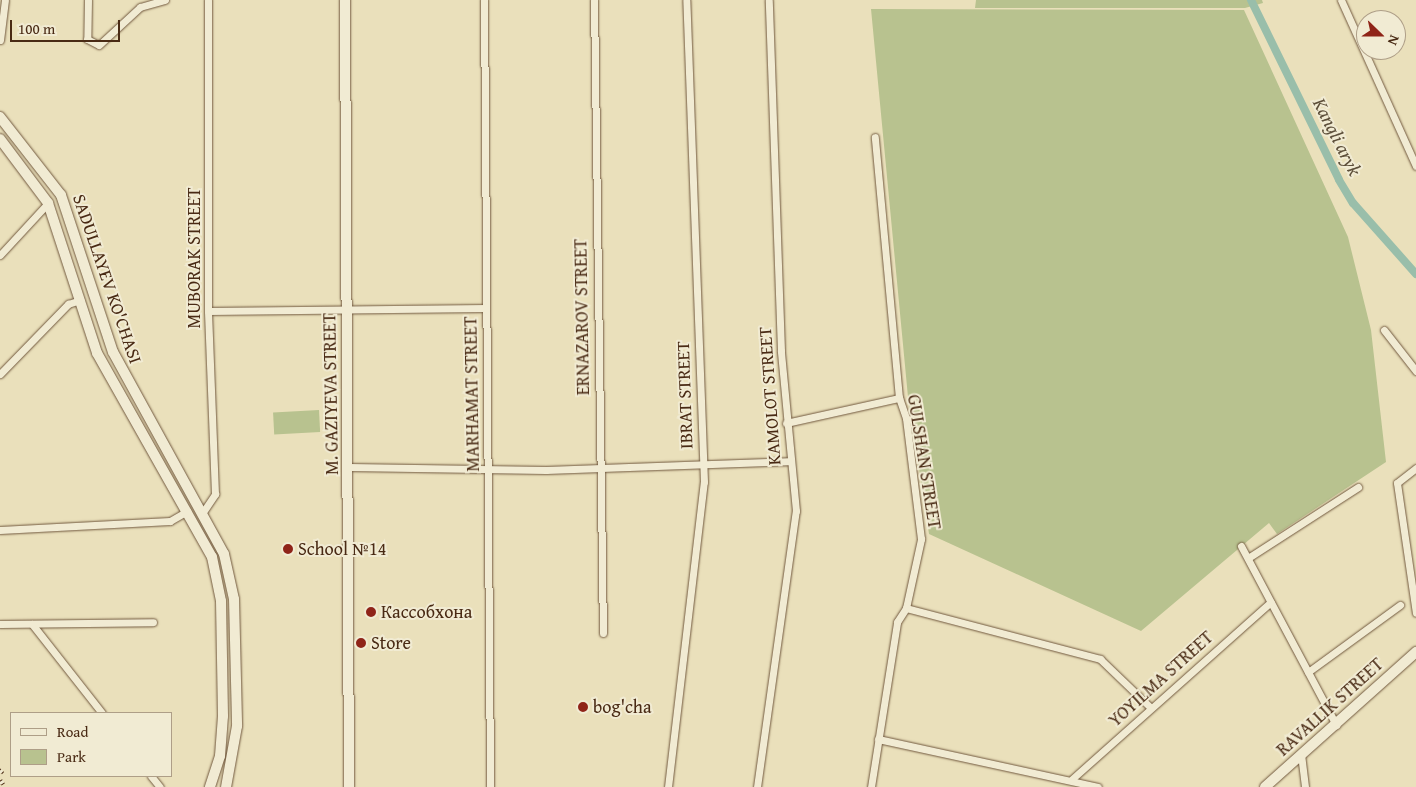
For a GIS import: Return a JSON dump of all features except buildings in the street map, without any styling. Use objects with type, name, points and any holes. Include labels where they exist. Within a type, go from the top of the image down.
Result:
[{"type":"main road","name":"M. GAZIYEVA STREET","points":[[345,0],[346,306],[349,467],[349,787]]},
{"type":"main road","name":"SADULLAYEV KO'CHASI","points":[[0,117],[61,196],[113,352],[204,512],[224,554],[234,599],[237,739],[226,787]]},
{"type":"main road","points":[[0,139],[48,203],[80,300],[111,382],[187,511],[210,554],[221,601],[222,743],[210,787]]},
{"type":"main road","name":"RAVALLIK STREET","points":[[1265,787],[1416,652]]},
{"type":"street","points":[[0,40],[5,0]]},
{"type":"street","points":[[88,0],[86,39],[99,46],[140,7],[165,0]]},
{"type":"street","name":"MUBORAK STREET","points":[[204,512],[215,494],[208,312],[208,0]]},
{"type":"street","name":"MARHAMAT STREET","points":[[484,0],[490,787]]},
{"type":"street","name":"ERNAZAROV STREET","points":[[594,0],[599,467],[603,633]]},
{"type":"street","name":"IBRAT STREET","points":[[668,787],[704,482],[686,0]]},
{"type":"street","name":"KAMOLOT STREET","points":[[757,787],[796,511],[788,461],[769,0]]},
{"type":"street","points":[[1342,0],[1416,166]]},
{"type":"street","name":"GULSHAN STREET","points":[[871,787],[897,622],[906,608],[921,540],[906,418],[899,398],[875,137]]},
{"type":"street","points":[[0,255],[48,203]]},
{"type":"street","points":[[0,374],[68,304],[80,300]]},
{"type":"street","points":[[208,312],[346,306],[486,308]]},
{"type":"street","points":[[1384,330],[1416,371]]},
{"type":"street","points":[[786,423],[899,398]]},
{"type":"street","points":[[349,467],[489,469],[788,461]]},
{"type":"street","points":[[1416,468],[1397,483],[1416,613]]},
{"type":"street","points":[[1248,558],[1358,487]]},
{"type":"street","points":[[0,530],[170,521],[187,511]]},
{"type":"street","points":[[1241,546],[1336,725]]},
{"type":"street","name":"YOYILMA STREET","points":[[1072,779],[1150,707],[1271,602]]},
{"type":"street","points":[[1308,672],[1400,605]]},
{"type":"street","points":[[906,608],[1100,659],[1150,707]]},
{"type":"street","points":[[0,624],[153,622]]},
{"type":"street","points":[[32,624],[101,712]]},
{"type":"street","points":[[878,739],[1072,779],[1098,787]]},
{"type":"street","points":[[1301,754],[1305,787]]},
{"type":"street","points":[[152,777],[160,787]]},
{"type":"green space","points":[[976,0],[1262,0],[1263,3],[1245,8],[975,8]]},
{"type":"green space","points":[[871,9],[1244,10],[1348,237],[1371,330],[1386,462],[1277,534],[1269,523],[1141,631],[929,534],[908,397]]},
{"type":"green space","points":[[319,410],[320,432],[274,434],[273,412]]},
{"type":"waterway","name":"Kangli aryk","points":[[1251,0],[1339,180],[1353,203],[1416,274]]},
{"type":"place","name":"School №14","points":[[288,549]]},
{"type":"place","name":"Кассобхона","points":[[371,612]]},
{"type":"place","name":"Store","points":[[361,643]]},
{"type":"place","name":"bog'cha","points":[[583,707]]}]
